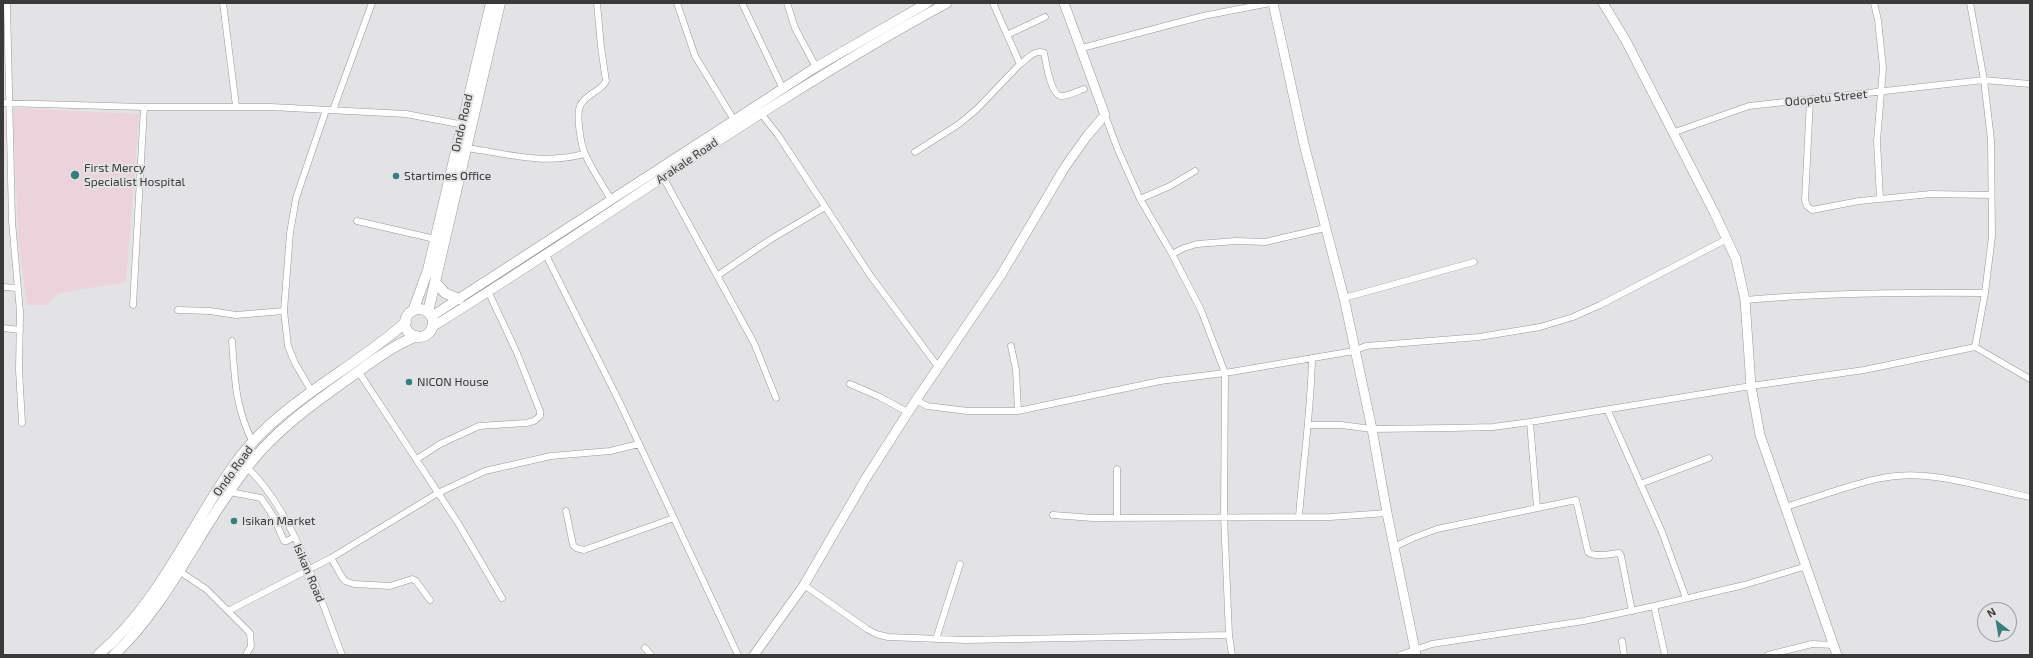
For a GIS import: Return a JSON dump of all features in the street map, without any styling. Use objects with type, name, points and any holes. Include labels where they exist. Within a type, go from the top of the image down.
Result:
[{"type":"main road","name":"Ondo Road","points":[[430,314],[435,282],[467,148],[466,125],[491,3]]},
{"type":"main road","name":"Ondo Road","points":[[413,310],[428,270],[435,239],[500,3]]},
{"type":"main road","name":"Arakale Road","points":[[432,327],[546,255],[663,177],[758,110],[878,36],[927,3]]},
{"type":"main road","name":"Arakale Road","points":[[430,314],[459,299],[734,120],[758,110],[783,89],[816,67],[947,3]]},
{"type":"main road","points":[[754,655],[804,585],[866,478],[916,400],[1001,275],[1065,167],[1087,136],[1105,115],[1082,48],[1064,3]]},
{"type":"main road","points":[[1272,3],[1304,144],[1344,298],[1354,351],[1372,428],[1386,513],[1416,652]]},
{"type":"main road","points":[[1603,3],[1626,41],[1736,259],[1744,300],[1751,386],[1760,435],[1837,655]]},
{"type":"main road","points":[[435,282],[445,293],[459,299]]},
{"type":"main road","points":[[421,309],[430,314],[432,327],[426,334],[417,336],[409,331],[406,322],[409,314],[413,310],[421,309]]},
{"type":"main road","name":"Ondo Road","points":[[98,655],[131,622],[149,598],[238,460],[269,425],[290,407],[365,355],[406,322]]},
{"type":"main road","name":"Ondo Road","points":[[114,655],[138,630],[179,571],[247,467],[283,428],[388,351],[417,336]]},
{"type":"street","points":[[7,3],[6,102],[12,221],[20,330],[19,370],[22,423]]},
{"type":"street","points":[[223,3],[236,106]]},
{"type":"street","points":[[333,110],[372,3]]},
{"type":"street","points":[[597,3],[606,81],[604,85],[587,97],[580,107],[578,119],[584,154],[611,200]]},
{"type":"street","points":[[677,3],[695,56],[734,120]]},
{"type":"street","points":[[742,3],[783,89]]},
{"type":"street","points":[[787,3],[793,23],[816,67]]},
{"type":"street","points":[[993,3],[1020,64]]},
{"type":"street","points":[[1082,48],[1203,16],[1272,3]]},
{"type":"street","points":[[1874,3],[1878,20],[1883,68],[1878,141],[1880,199]]},
{"type":"street","points":[[1970,3],[1984,80],[1991,140],[1992,236],[1985,293],[1975,347]]},
{"type":"street","points":[[1007,35],[1045,17]]},
{"type":"street","points":[[915,152],[959,124],[977,109],[1020,64],[1035,52],[1040,51],[1044,53],[1054,91],[1058,96],[1063,96],[1084,89]]},
{"type":"street","name":"Odopetu Street","points":[[1672,133],[1749,106],[1984,80],[2030,84]]},
{"type":"street","points":[[1810,100],[1805,200],[1807,206],[1812,210],[1859,201],[1931,194],[1991,195]]},
{"type":"street","points":[[6,102],[144,107],[236,106],[333,110],[406,114],[466,125]]},
{"type":"street","points":[[133,305],[144,107]]},
{"type":"street","points":[[312,392],[295,363],[288,346],[284,310],[290,233],[296,198],[326,110]]},
{"type":"street","points":[[758,110],[778,135],[870,275],[939,368]]},
{"type":"street","points":[[1105,115],[1140,199],[1172,254],[1201,310],[1225,373],[1224,516],[1229,635],[1232,655]]},
{"type":"street","points":[[467,148],[526,159],[565,159],[584,154]]},
{"type":"street","points":[[1140,199],[1170,186],[1195,171]]},
{"type":"street","points":[[663,177],[754,343],[776,398]]},
{"type":"street","points":[[717,276],[768,241],[825,207]]},
{"type":"street","points":[[357,221],[435,239]]},
{"type":"street","points":[[1172,254],[1197,244],[1236,241],[1265,242],[1325,228]]},
{"type":"street","points":[[916,400],[927,406],[968,411],[1018,411],[1160,381],[1225,373],[1354,351],[1366,346],[1479,337],[1540,327],[1600,305],[1727,239]]},
{"type":"street","points":[[546,255],[639,444],[738,655]]},
{"type":"street","points":[[1344,298],[1474,262]]},
{"type":"street","points":[[3,287],[17,288]]},
{"type":"street","points":[[417,459],[440,444],[479,426],[526,423],[534,421],[540,416],[540,411],[517,353],[488,291]]},
{"type":"street","points":[[1744,300],[1884,292],[1985,293]]},
{"type":"street","points":[[178,310],[210,311],[236,314],[284,310]]},
{"type":"street","points":[[3,328],[20,330]]},
{"type":"street","points":[[232,341],[237,401],[242,420],[253,443]]},
{"type":"street","points":[[1011,346],[1016,370],[1018,411]]},
{"type":"street","points":[[1309,425],[1342,425],[1372,428],[1493,427],[1608,411],[1751,386],[1864,370],[1975,347],[2030,379]]},
{"type":"street","points":[[1299,517],[1304,449],[1309,425],[1312,358]]},
{"type":"street","points":[[358,372],[417,459],[502,598]]},
{"type":"street","points":[[850,384],[880,397],[909,413]]},
{"type":"street","points":[[1608,411],[1662,532],[1686,598]]},
{"type":"street","points":[[1530,422],[1537,508]]},
{"type":"street","points":[[228,611],[331,558],[438,493],[485,471],[513,463],[551,456],[610,451],[639,444]]},
{"type":"street","points":[[1640,484],[1709,458]]},
{"type":"street","name":"Isikan Road","points":[[238,460],[247,467],[269,494],[294,537],[309,569],[342,655]]},
{"type":"street","points":[[1117,469],[1117,518]]},
{"type":"street","points":[[1785,507],[1882,478],[1911,476],[1940,477],[2030,497]]},
{"type":"street","points":[[230,492],[261,498],[273,516],[284,541],[294,537]]},
{"type":"street","points":[[1394,547],[1437,529],[1576,500],[1588,552],[1590,554],[1598,555],[1618,553],[1621,556],[1632,611]]},
{"type":"street","points":[[566,511],[573,545],[576,548],[584,550],[674,518]]},
{"type":"street","points":[[1052,515],[1117,518],[1224,516],[1330,517],[1386,513]]},
{"type":"street","points":[[331,558],[346,581],[354,584],[390,586],[412,579],[416,581],[430,600]]},
{"type":"street","points":[[936,639],[960,564]]},
{"type":"street","points":[[1400,655],[1416,652],[1432,644],[1584,621],[1632,611],[1744,585],[1807,566]]},
{"type":"street","points":[[179,571],[206,589],[250,633],[251,646],[246,655]]},
{"type":"street","points":[[804,585],[876,634],[888,637],[936,639],[1229,635]]},
{"type":"street","points":[[1654,606],[1666,655]]},
{"type":"street","points":[[1622,641],[1624,655]]},
{"type":"street","points":[[1768,655],[1812,644],[1834,645]]},
{"type":"street","points":[[644,648],[651,655]]},
{"type":"shaded area","name":"First Mercy Specialist Hospital","points":[[13,108],[139,114],[126,282],[59,293],[46,305],[27,305],[18,235]]},
{"type":"place","name":"First Mercy Specialist Hospital","points":[[75,175]]},
{"type":"place","name":"Startimes Office","points":[[396,176]]},
{"type":"place","name":"NICON House","points":[[409,382]]},
{"type":"place","name":"Isikan Market","points":[[234,521]]}]
